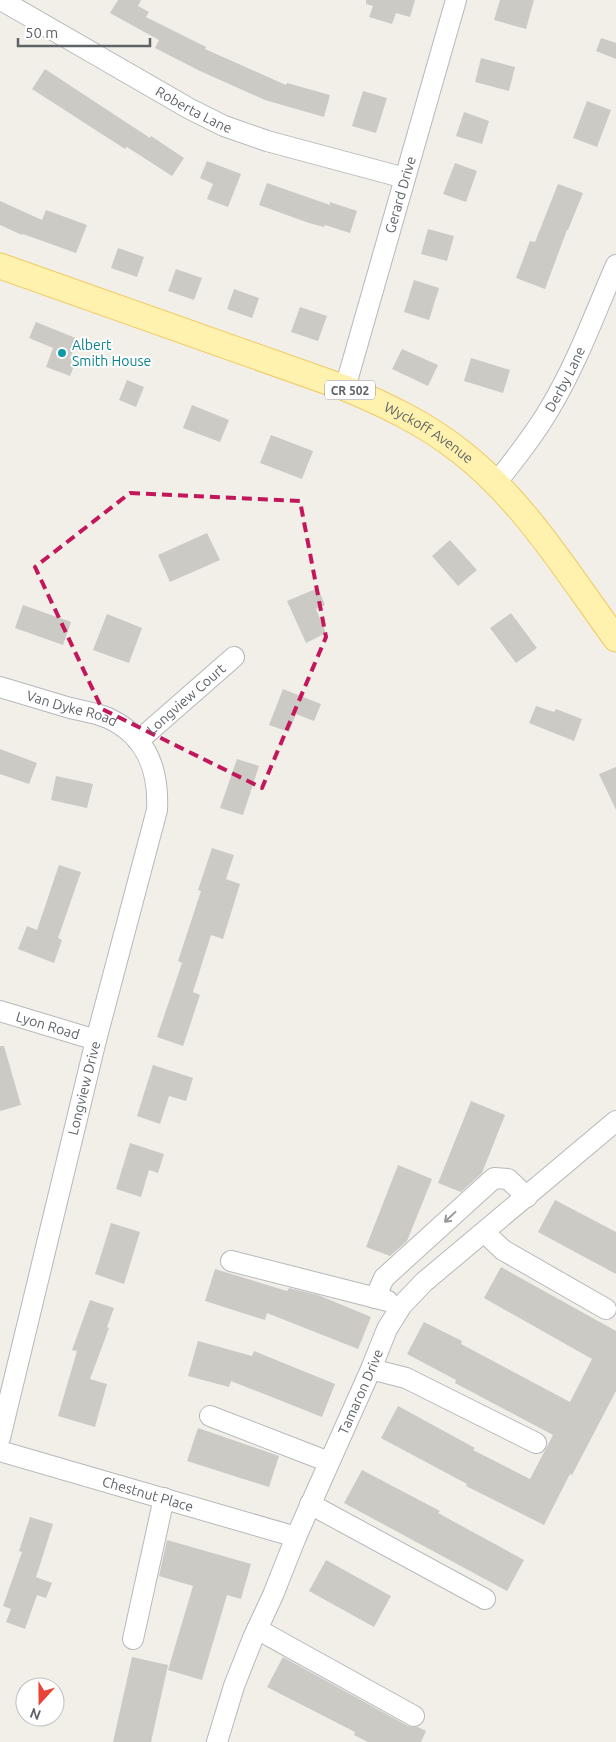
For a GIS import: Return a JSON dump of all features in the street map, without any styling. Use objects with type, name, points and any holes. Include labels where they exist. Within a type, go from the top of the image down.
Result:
[{"type":"main road","name":"Wyckoff Avenue","points":[[0,266],[345,388],[389,406],[426,427],[461,452],[496,483],[531,522],[616,639]]},
{"type":"street","name":"Roberta Lane","points":[[1,0],[190,109],[224,126],[267,141],[405,178]]},
{"type":"street","name":"Gerard Drive","points":[[345,388],[456,0]]},
{"type":"street","name":"Derby Lane","points":[[496,483],[525,446],[550,408],[572,368],[616,265]]},
{"type":"street","name":"Longview Court","points":[[138,741],[234,657]]},
{"type":"street","name":"Van Dyke Road","points":[[0,687],[108,718],[125,728],[138,741]]},
{"type":"street","name":"Longview Drive","points":[[0,1438],[96,1040],[157,810],[158,789],[155,772],[148,755],[138,741]]},
{"type":"street","name":"Lyon Road","points":[[0,1011],[96,1040]]},
{"type":"street","name":"Tamaron Drive","points":[[217,1742],[234,1686],[257,1629],[387,1329],[402,1305],[424,1282],[616,1121]]},
{"type":"street","points":[[375,1298],[384,1278],[494,1178],[508,1179],[527,1197]]},
{"type":"street","points":[[485,1232],[503,1250],[606,1309]]},
{"type":"street","points":[[231,1261],[402,1305]]},
{"type":"street","points":[[371,1369],[406,1378],[536,1443]]},
{"type":"street","points":[[210,1416],[329,1462]]},
{"type":"street","name":"Chestnut Place","points":[[0,1451],[296,1537]]},
{"type":"street","points":[[134,1639],[164,1498]]},
{"type":"street","points":[[310,1504],[485,1599]]},
{"type":"street","points":[[257,1629],[414,1716]]},
{"type":"highlighted area","points":[[130,493],[300,501],[326,637],[262,788],[102,709],[35,567]]},
{"type":"building","points":[[118,0],[141,0],[138,6],[149,12],[146,17],[206,47],[205,49],[286,85],[287,83],[330,95],[324,117],[265,100],[200,71],[155,48],[159,40],[110,13]]},
{"type":"building","points":[[366,0],[415,0],[410,17],[396,13],[392,24],[369,17],[373,6],[366,4]]},
{"type":"building","points":[[500,0],[534,0],[526,29],[494,20]]},
{"type":"building","points":[[601,38],[616,43],[616,59],[596,51]]},
{"type":"building","points":[[481,58],[515,67],[509,91],[475,82]]},
{"type":"building","points":[[45,69],[184,158],[172,176],[127,147],[125,149],[32,89]]},
{"type":"building","points":[[363,91],[387,98],[376,133],[352,126]]},
{"type":"building","points":[[587,101],[611,110],[597,147],[573,138]]},
{"type":"building","points":[[464,112],[489,121],[482,144],[456,136]]},
{"type":"building","points":[[207,161],[241,174],[228,207],[207,199],[213,184],[200,178]]},
{"type":"building","points":[[455,163],[477,171],[466,202],[443,194]]},
{"type":"building","points":[[267,183],[330,205],[330,202],[357,211],[350,233],[325,225],[324,227],[309,223],[259,205]]},
{"type":"building","points":[[558,184],[583,193],[545,289],[516,278],[530,241],[535,242]]},
{"type":"building","points":[[0,201],[42,220],[46,210],[87,225],[76,253],[22,235],[0,225]]},
{"type":"building","points":[[428,229],[454,236],[447,261],[421,254]]},
{"type":"building","points":[[118,248],[144,257],[137,277],[111,268]]},
{"type":"building","points":[[176,269],[202,278],[194,300],[168,291]]},
{"type":"building","points":[[414,280],[439,288],[429,320],[404,312]]},
{"type":"building","points":[[234,289],[259,298],[252,318],[227,309]]},
{"type":"building","points":[[300,307],[327,316],[318,341],[291,332]]},
{"type":"building","name":"Albert Smith House","points":[[36,322],[78,339],[70,358],[76,361],[70,376],[46,367],[53,348],[29,338]]},
{"type":"building","points":[[402,349],[438,365],[428,386],[392,369]]},
{"type":"building","points":[[471,358],[510,370],[503,393],[464,381]]},
{"type":"building","points":[[127,380],[144,387],[136,407],[119,400]]},
{"type":"building","points":[[192,405],[229,420],[220,442],[183,428]]},
{"type":"building","points":[[271,435],[313,451],[302,479],[260,463]]},
{"type":"building","points":[[207,533],[220,560],[170,582],[158,555]]},
{"type":"building","points":[[450,540],[477,570],[458,586],[432,556]]},
{"type":"building","points":[[318,588],[325,605],[316,609],[326,633],[306,643],[287,601]]},
{"type":"building","points":[[23,605],[71,622],[63,645],[15,628]]},
{"type":"building","points":[[511,613],[537,648],[516,663],[490,628]]},
{"type":"building","points":[[107,614],[142,628],[129,663],[93,650]]},
{"type":"building","points":[[283,689],[321,704],[314,721],[296,714],[289,732],[269,725]]},
{"type":"building","points":[[536,706],[554,712],[556,709],[582,719],[574,741],[529,723]]},
{"type":"building","points":[[0,749],[37,763],[29,784],[0,774]]},
{"type":"building","points":[[237,759],[259,766],[243,815],[220,808]]},
{"type":"building","points":[[616,767],[616,810],[599,774]]},
{"type":"building","points":[[56,776],[93,784],[87,808],[51,800]]},
{"type":"building","points":[[212,848],[234,855],[226,879],[240,884],[223,939],[211,935],[193,992],[200,995],[183,1046],[157,1037],[182,963],[178,961],[201,891],[198,890]]},
{"type":"building","points":[[59,865],[81,872],[58,938],[62,940],[54,963],[18,949],[27,926],[37,930]]},
{"type":"building","points":[[0,1046],[4,1046],[21,1105],[0,1111]]},
{"type":"building","points":[[153,1065],[193,1078],[186,1101],[169,1096],[160,1124],[137,1116]]},
{"type":"building","points":[[471,1101],[505,1115],[482,1173],[461,1192],[438,1183]]},
{"type":"building","points":[[130,1143],[164,1154],[158,1173],[149,1170],[141,1197],[116,1189]]},
{"type":"building","points":[[398,1165],[432,1179],[407,1241],[390,1256],[366,1247]]},
{"type":"building","points":[[555,1200],[616,1232],[616,1274],[538,1232]]},
{"type":"building","points":[[111,1223],[140,1232],[124,1284],[95,1274]]},
{"type":"building","points":[[501,1267],[616,1331],[616,1391],[544,1525],[466,1486],[467,1484],[381,1438],[398,1406],[475,1448],[473,1450],[530,1479],[553,1435],[455,1383],[456,1380],[407,1354],[424,1322],[462,1341],[461,1344],[570,1402],[592,1359],[484,1298]]},
{"type":"building","points":[[215,1269],[287,1291],[289,1288],[318,1295],[371,1317],[358,1349],[267,1313],[265,1320],[205,1301]]},
{"type":"building","points":[[90,1300],[114,1308],[107,1327],[109,1328],[90,1379],[107,1384],[95,1427],[58,1416],[77,1351],[72,1350]]},
{"type":"building","points":[[198,1341],[252,1356],[254,1351],[335,1384],[322,1417],[231,1381],[229,1387],[188,1376]]},
{"type":"building","points":[[198,1428],[279,1456],[269,1487],[187,1461]]},
{"type":"building","points":[[362,1470],[440,1511],[438,1513],[524,1560],[507,1591],[344,1503]]},
{"type":"building","points":[[30,1517],[53,1524],[36,1577],[52,1583],[46,1598],[37,1595],[25,1629],[6,1622],[11,1609],[3,1606],[22,1552],[19,1551]]},
{"type":"building","points":[[167,1540],[251,1564],[241,1599],[227,1595],[202,1680],[168,1670],[193,1586],[159,1576]]},
{"type":"building","points":[[326,1560],[391,1596],[374,1627],[309,1591]]},
{"type":"building","points":[[132,1657],[168,1665],[151,1742],[113,1742]]},
{"type":"building","points":[[283,1657],[408,1726],[418,1727],[426,1731],[421,1742],[368,1742],[354,1735],[355,1732],[267,1687]]},
{"type":"place","name":"Albert Smith House","points":[[62,353]]}]
